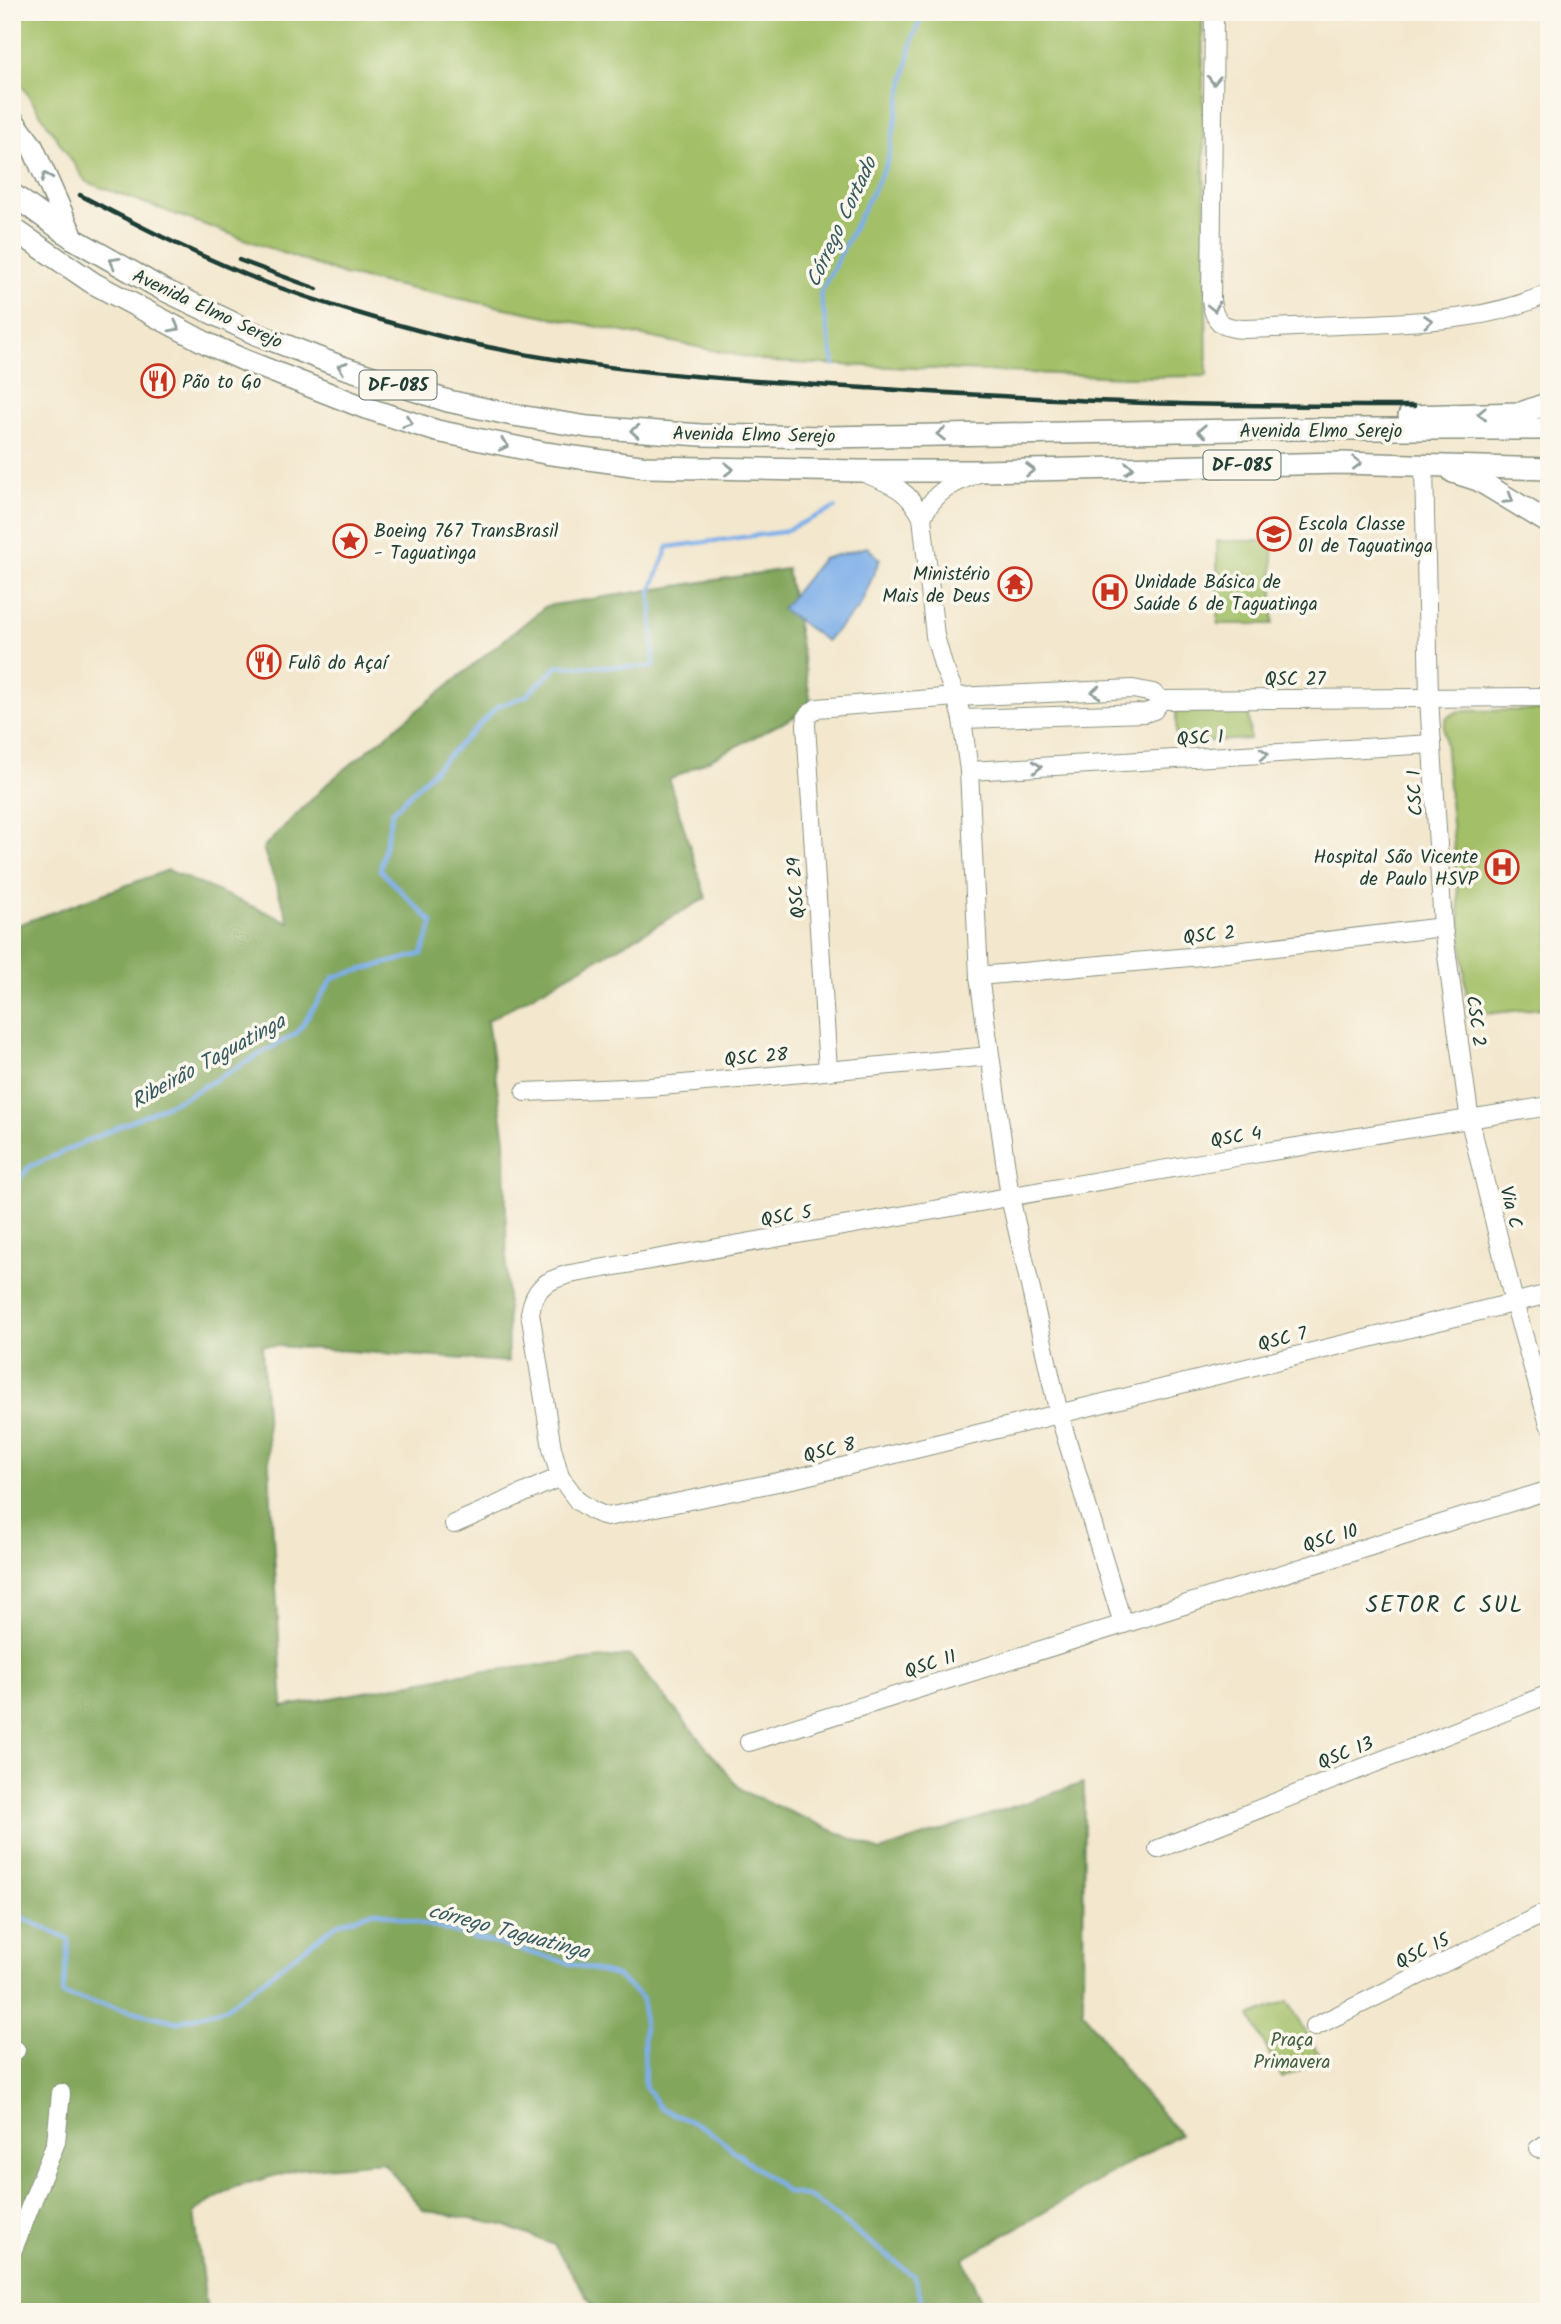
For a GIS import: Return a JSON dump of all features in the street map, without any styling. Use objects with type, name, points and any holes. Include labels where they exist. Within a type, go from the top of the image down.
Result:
[{"type":"main road","points":[[12,119],[32,146],[74,239]]},
{"type":"main road","name":"Avenida Elmo Serejo","points":[[12,194],[74,239],[160,288],[256,334],[342,367],[448,401],[588,428],[701,435],[826,437],[1295,429],[1549,429]]},
{"type":"main road","name":"Avenida Elmo Serejo","points":[[12,229],[93,283],[208,344],[363,407],[437,431],[545,453],[647,467],[859,471],[1342,463],[1549,469]]},
{"type":"main road","points":[[1295,429],[1328,419],[1521,413],[1549,403]]},
{"type":"main road","points":[[1424,465],[1478,480],[1549,523]]},
{"type":"street","points":[[1214,12],[1211,300],[1213,316],[1222,324],[1244,329],[1437,321],[1486,315],[1530,302],[1549,293]]},
{"type":"street","name":"CSC 1","points":[[1424,465],[1429,698],[1443,927]]},
{"type":"street","points":[[859,471],[904,493],[914,501],[922,517],[936,636],[943,665],[956,697],[969,771],[979,976],[1010,1197],[1059,1414],[1123,1624]]},
{"type":"street","points":[[922,517],[936,495],[946,487],[981,471]]},
{"type":"street","name":"QSC 27","points":[[817,708],[956,697],[1133,689],[1153,693],[1161,700],[1549,697]]},
{"type":"street","name":"QSC 27","points":[[961,719],[1145,713],[1154,710],[1161,700]]},
{"type":"street","name":"QSC 29","points":[[817,708],[807,716],[806,725],[828,1070]]},
{"type":"street","name":"QSC 1","points":[[969,771],[1432,744]]},
{"type":"street","name":"QSC 2","points":[[979,976],[1201,956],[1443,927]]},
{"type":"street","name":"CSC 2","points":[[1443,927],[1470,1121]]},
{"type":"street","name":"QSC 28","points":[[525,1091],[650,1087],[990,1056]]},
{"type":"street","name":"QSC 4","points":[[1010,1197],[1241,1156],[1549,1107]]},
{"type":"street","name":"Via C","points":[[1470,1121],[1514,1302],[1549,1424]]},
{"type":"street","name":"QSC 5","points":[[560,1478],[552,1448],[530,1313],[532,1299],[542,1286],[554,1278],[1010,1197]]},
{"type":"street","name":"QSC 7","points":[[1059,1414],[1549,1294]]},
{"type":"street","name":"QSC 8","points":[[560,1478],[578,1501],[607,1517],[797,1478],[1059,1414]]},
{"type":"street","points":[[454,1524],[560,1478]]},
{"type":"street","name":"QSC 10","points":[[1123,1624],[1549,1490]]},
{"type":"street","name":"QSC 11","points":[[749,1742],[1123,1624]]},
{"type":"street","name":"QSC 13","points":[[1158,1849],[1549,1694]]},
{"type":"street","name":"QSC 15","points":[[1314,2027],[1549,1912]]},
{"type":"street","points":[[12,2252],[56,2142],[61,2093]]},
{"type":"green space","points":[[12,12],[1202,12],[1207,376],[1124,377],[771,362],[344,275],[86,182],[12,71]]},
{"type":"green space","points":[[1217,541],[1273,541],[1273,624],[1218,624]]},
{"type":"green space","points":[[787,569],[812,708],[669,780],[706,898],[487,1021],[505,1139],[508,1362],[262,1345],[283,1707],[460,1674],[630,1655],[742,1791],[880,1851],[1084,1783],[1083,2011],[1133,2081],[1180,2134],[963,2259],[986,2312],[597,2312],[554,2245],[503,2225],[423,2210],[383,2162],[298,2169],[235,2187],[194,2212],[207,2312],[12,2312],[12,927],[168,870],[289,922],[263,848],[329,782],[546,606]]},
{"type":"green space","points":[[1248,708],[1250,739],[1176,743],[1176,711]]},
{"type":"green space","name":"Hospital São Vicente de Paulo HSVP","points":[[1549,710],[1549,1007],[1468,1016],[1444,727],[1447,717],[1459,711]]},
{"type":"green space","name":"Praça Primavera","points":[[1288,2001],[1322,2060],[1282,2078],[1250,2016]]},
{"type":"water","points":[[867,547],[880,559],[859,608],[826,641],[782,609],[822,559]]},
{"type":"waterway","name":"Córrego Cortado","points":[[834,365],[820,294],[887,163],[913,37],[924,12]]},
{"type":"waterway","name":"Ribeirão Taguatinga","points":[[12,1189],[29,1167],[187,1096],[297,1033],[334,977],[422,954],[433,923],[380,870],[392,812],[498,706],[526,696],[558,666],[654,667],[651,591],[668,547],[782,532],[835,508]]},
{"type":"waterway","name":"córrego Taguatinga","points":[[12,1899],[22,1917],[69,1940],[63,1995],[178,2022],[226,2008],[337,1924],[375,1911],[617,1976],[643,1999],[645,2086],[660,2108],[705,2128],[787,2192],[812,2198],[914,2276],[926,2312]]},
{"type":"railway","points":[[80,195],[199,254],[272,285],[380,320],[472,344],[583,364],[752,381],[1041,399],[1213,405],[1414,406]]},
{"type":"railway","points":[[239,260],[317,289]]},
{"type":"place","name":"Pão to Go","points":[[158,381]]},
{"type":"place","name":"Escola Classe 01 de Taguatinga","points":[[1274,534]]},
{"type":"place","name":"Boeing 767 TransBrasil - Taguatinga","points":[[350,541]]},
{"type":"place","name":"Ministério Mais de Deus","points":[[1015,584]]},
{"type":"place","name":"Unidade Básica de Saúde 6 de Taguatinga","points":[[1110,592]]},
{"type":"place","name":"Fulô do Açaí","points":[[264,662]]},
{"type":"place","name":"Hospital São Vicente de Paulo HSVP","points":[[1502,867]]},
{"type":"district","name":"SETOR C SUL","points":[[1445,1604]]}]
